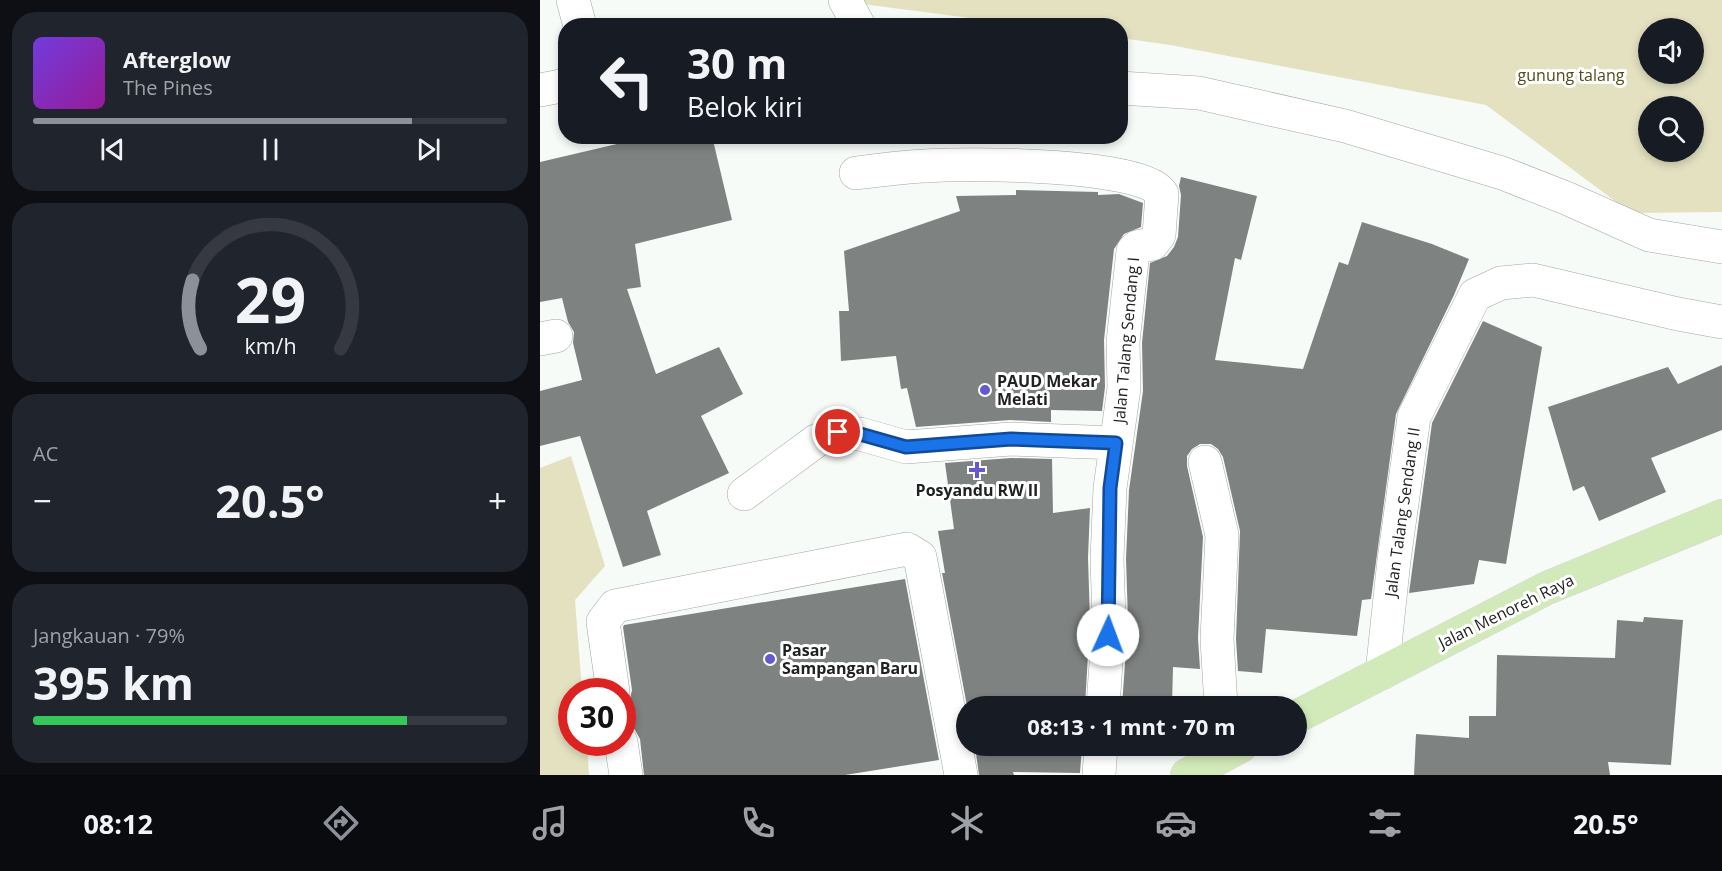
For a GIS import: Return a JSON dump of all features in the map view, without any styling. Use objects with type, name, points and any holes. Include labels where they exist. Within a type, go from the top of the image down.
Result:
[{"type":"main road","name":"Jalan Menoreh Raya","points":[[1307,711],[1547,588],[1722,516]]},
{"type":"main road","points":[[1187,775],[1217,756]]},
{"type":"street","points":[[573,0],[578,18]]},
{"type":"street","points":[[845,0],[855,18]]},
{"type":"street","points":[[540,90],[558,87]]},
{"type":"street","points":[[1128,89],[1198,93],[1346,126],[1502,173],[1566,198],[1649,235],[1722,247]]},
{"type":"street","name":"Jalan Talang Sendang I","points":[[856,173],[926,165],[1008,164],[1125,175],[1159,189],[1162,194],[1159,235],[1155,242],[1137,247],[1133,251],[1123,342],[1124,388],[1110,488],[1107,559],[1109,620],[1104,696]]},
{"type":"street","name":"Jalan Talang Sendang II","points":[[1382,673],[1394,560],[1414,417],[1475,295],[1501,283],[1533,280],[1722,322]]},
{"type":"street","points":[[744,494],[816,441],[838,432],[860,434],[906,447],[1011,439],[1116,443]]},
{"type":"street","points":[[1205,462],[1222,535],[1217,639],[1220,696]]},
{"type":"street","points":[[612,678],[603,622],[615,606],[907,549],[920,557],[961,775]]},
{"type":"street","points":[[623,756],[626,775]]},
{"type":"street","points":[[1099,775],[1100,756]]},
{"type":"green space","name":"gunung talang","points":[[861,0],[1722,0],[1722,212],[1631,213],[1486,105],[1128,39],[1128,18],[970,18],[862,4]]},
{"type":"green space","points":[[571,456],[605,566],[575,600],[581,678],[558,678],[558,756],[588,756],[589,775],[540,775],[540,468]]},
{"type":"building","points":[[617,144],[714,144],[732,220],[635,244],[641,287],[627,289],[656,374],[719,347],[743,394],[701,416],[729,473],[647,511],[661,555],[623,567],[580,436],[540,446],[540,391],[582,380],[573,343],[574,332],[568,322],[562,298],[540,302],[540,162]]},
{"type":"building","points":[[1181,177],[1257,196],[1241,260],[1235,258],[1215,360],[1303,369],[1339,262],[1348,265],[1362,222],[1432,244],[1469,259],[1396,414],[1371,599],[1362,600],[1357,636],[1266,629],[1262,673],[1238,671],[1236,639],[1240,531],[1223,457],[1211,444],[1200,444],[1187,456],[1187,466],[1203,537],[1198,638],[1200,669],[1173,667],[1172,696],[1123,696],[1128,621],[1126,559],[1129,490],[1143,391],[1142,343],[1150,263],[1167,256],[1178,237],[1181,195],[1179,186]]},
{"type":"building","points":[[1016,190],[1098,192],[1098,195],[1119,194],[1143,203],[1141,227],[1124,234],[1114,249],[1104,340],[1105,387],[1102,411],[1051,410],[1051,422],[1010,420],[916,427],[907,388],[901,389],[896,356],[841,361],[839,311],[849,311],[844,251],[960,211],[956,196],[1016,195]]},
{"type":"building","points":[[1483,321],[1542,347],[1506,564],[1479,560],[1474,584],[1409,593],[1432,423]]},
{"type":"building","points":[[1722,365],[1722,430],[1651,458],[1666,492],[1599,521],[1584,486],[1573,491],[1548,407],[1668,367],[1678,384]]},
{"type":"building","points":[[1011,458],[1052,459],[1053,513],[1090,508],[1088,558],[1090,620],[1086,696],[965,696],[942,573],[945,573],[938,531],[954,529],[945,463]]},
{"type":"building","name":"Pasar Sampangan Baru","points":[[905,579],[939,760],[845,775],[644,775],[640,739],[636,732],[636,678],[630,678],[624,625]]},
{"type":"building","points":[[1644,617],[1683,620],[1671,765],[1608,762],[1610,775],[1414,775],[1416,734],[1469,738],[1469,716],[1496,716],[1497,655],[1615,658],[1617,620],[1643,622]]},
{"type":"building","points":[[976,756],[1081,756],[1080,773],[1013,772],[1014,775],[979,775]]},
{"type":"place","name":"PAUD Mekar Melati","points":[[985,390]]},
{"type":"place","name":"Posyandu RW II","points":[[977,470]]},
{"type":"place","name":"Pasar Sampangan Baru","points":[[770,659]]},
{"type":"route","points":[[838,432],[860,434],[906,447],[1011,439],[1116,443],[1110,488],[1107,559],[1108,635]]}]
